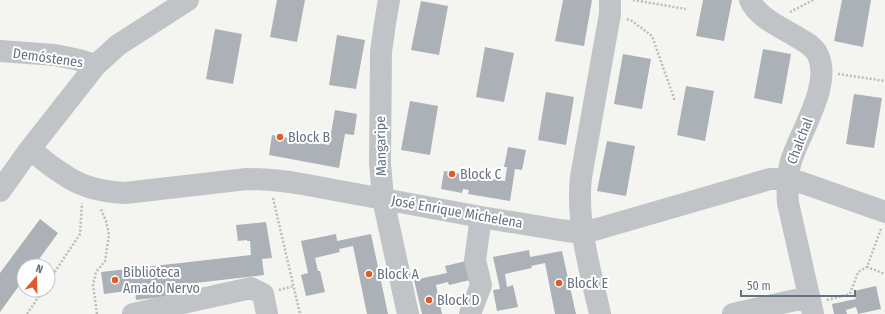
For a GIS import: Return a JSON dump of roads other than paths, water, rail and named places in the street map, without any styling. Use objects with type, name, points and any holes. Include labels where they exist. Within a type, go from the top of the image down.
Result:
[{"type":"street","points":[[0,191],[30,149],[96,65],[118,46],[188,0]]},
{"type":"street","name":"Mangaripe","points":[[389,0],[381,52],[380,163],[383,199],[408,314]]},
{"type":"street","name":"Chalchal","points":[[750,0],[753,7],[771,22],[810,45],[817,54],[822,71],[819,91],[791,161],[787,179],[788,203],[811,305]]},
{"type":"street","points":[[600,314],[582,233],[580,199],[581,177],[610,7]]},
{"type":"street","name":"Demóstenes","points":[[0,52],[55,56],[79,60],[96,65]]},
{"type":"street","name":"José Enrique Michelena","points":[[30,149],[63,174],[92,188],[114,193],[247,179],[269,180],[302,184],[481,217],[582,233],[770,179],[787,179],[803,183],[884,219]]},
{"type":"street","points":[[470,314],[481,285],[475,260],[481,217]]},
{"type":"street","points":[[133,314],[251,288],[265,304]]},
{"type":"street","points":[[733,314],[811,305]]},
{"type":"place","name":"Block B","points":[[280,137]]},
{"type":"place","name":"Block C","points":[[452,174]]},
{"type":"place","name":"Block A","points":[[369,274]]},
{"type":"place","name":"Biblioteca Amado Nervo","points":[[115,280]]},
{"type":"place","name":"Block E","points":[[559,283]]},
{"type":"place","name":"Block D","points":[[429,300]]}]
